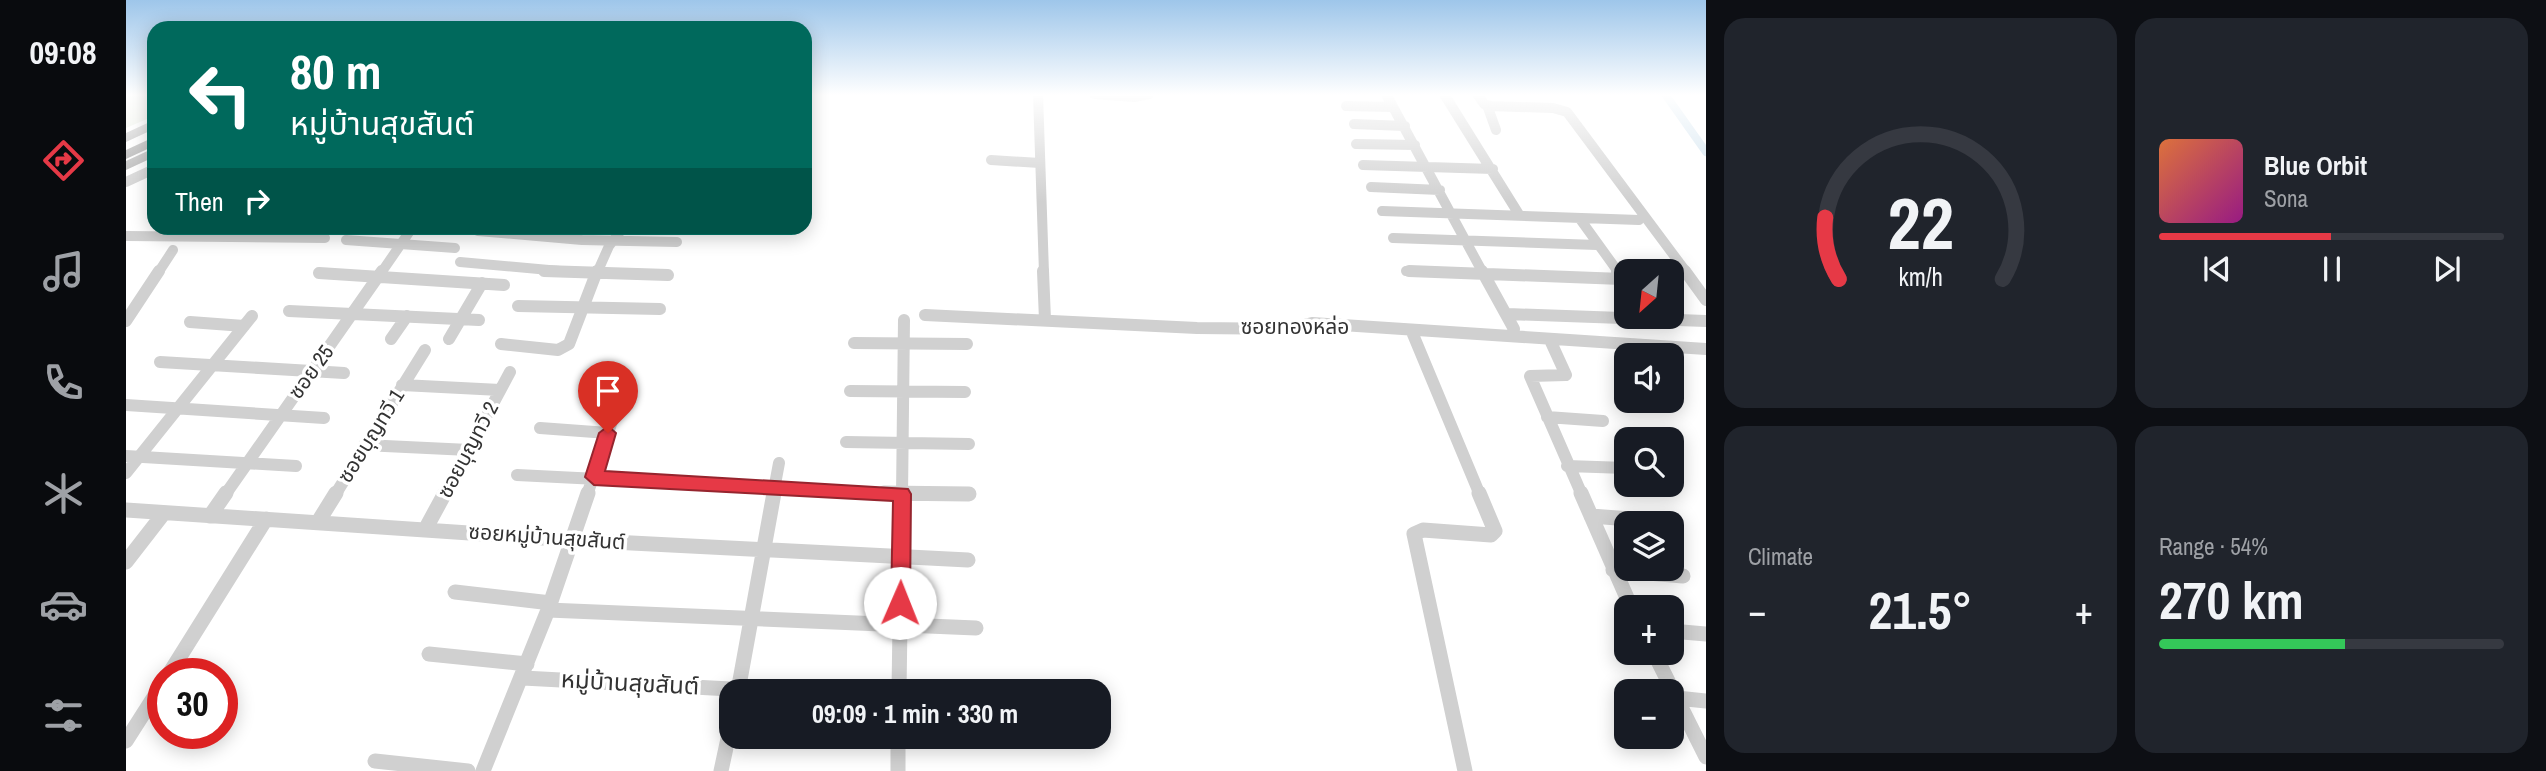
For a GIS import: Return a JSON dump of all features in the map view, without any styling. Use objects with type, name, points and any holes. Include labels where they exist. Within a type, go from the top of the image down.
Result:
[{"type":"highway","points":[[126,144],[147,134]]},
{"type":"highway","points":[[126,155],[147,144]]},
{"type":"main road","points":[[126,161],[147,150]]},
{"type":"main road","points":[[126,166],[147,156]]},
{"type":"main road","points":[[126,176],[147,166]]},
{"type":"street","points":[[1039,130],[1045,320]]},
{"type":"street","points":[[1407,130],[1514,329]]},
{"type":"street","points":[[1468,130],[1520,216]]},
{"type":"street","points":[[1581,130],[1706,300]]},
{"type":"street","points":[[1356,144],[1415,145]]},
{"type":"street","points":[[991,160],[1040,163]]},
{"type":"street","points":[[1363,164],[1493,169]]},
{"type":"street","points":[[126,182],[147,172]]},
{"type":"street","points":[[1371,187],[1440,190]]},
{"type":"street","points":[[1382,211],[1639,220]]},
{"type":"street","points":[[1580,219],[1614,268]]},
{"type":"street","points":[[284,238],[287,235]]},
{"type":"street","name":"ซอย 25","points":[[210,516],[407,235]]},
{"type":"street","points":[[532,235],[612,241],[677,242]]},
{"type":"street","points":[[501,344],[561,349],[573,338],[596,274],[617,235]]},
{"type":"street","points":[[126,236],[325,238]]},
{"type":"street","points":[[1393,238],[1597,245]]},
{"type":"street","points":[[346,240],[455,248]]},
{"type":"street","points":[[128,315],[173,250]]},
{"type":"street","points":[[460,262],[520,265],[548,272],[668,275]]},
{"type":"street","points":[[1406,271],[1614,280]]},
{"type":"street","points":[[319,273],[503,285]]},
{"type":"street","points":[[449,339],[482,283]]},
{"type":"street","points":[[518,306],[660,309]]},
{"type":"street","points":[[289,311],[479,320]]},
{"type":"street","points":[[1508,314],[1614,317]]},
{"type":"street","name":"ซอยทองหล่อ","points":[[925,315],[1275,329],[1311,323],[1412,332],[1706,349]]},
{"type":"street","points":[[391,339],[407,317]]},
{"type":"street","points":[[899,679],[904,320]]},
{"type":"street","points":[[1684,320],[1706,321]]},
{"type":"street","points":[[126,473],[132,457],[176,410],[248,321],[190,322]]},
{"type":"street","points":[[1412,332],[1494,531],[1491,535],[1423,530],[1414,534],[1465,771]]},
{"type":"street","points":[[1550,340],[1566,375],[1530,376],[1625,595]]},
{"type":"street","points":[[854,344],[967,344]]},
{"type":"street","name":"ซอยบุญทวี 1","points":[[318,522],[425,350]]},
{"type":"street","points":[[160,362],[344,373]]},
{"type":"street","name":"ซอยบุญทวี 2","points":[[426,528],[510,372]]},
{"type":"street","points":[[402,385],[500,390]]},
{"type":"street","points":[[850,391],[965,392]]},
{"type":"street","points":[[126,405],[324,418]]},
{"type":"street","points":[[1547,417],[1603,421]]},
{"type":"street","points":[[483,771],[550,606],[610,427],[540,428]]},
{"type":"street","points":[[846,442],[903,445],[969,443]]},
{"type":"street","points":[[364,445],[469,450]]},
{"type":"street","points":[[132,457],[296,466]]},
{"type":"street","points":[[740,679],[779,463]]},
{"type":"street","points":[[1567,466],[1614,468]]},
{"type":"street","points":[[517,475],[902,494],[969,494]]},
{"type":"street","name":"ซอยหมู่บ้านสุขสันต์","points":[[126,510],[426,528],[573,540],[968,560]]},
{"type":"street","points":[[126,562],[164,513]]},
{"type":"street","points":[[1591,516],[1614,518]]},
{"type":"street","points":[[179,658],[266,519]]},
{"type":"street","points":[[455,592],[550,606],[751,620],[976,628]]},
{"type":"street","points":[[1684,632],[1706,634]]},
{"type":"street","name":"หมู่บ้านสุขสันต์","points":[[429,654],[525,671],[719,688]]},
{"type":"street","points":[[1684,699],[1706,701]]},
{"type":"street","points":[[126,741],[147,708]]},
{"type":"street","points":[[1684,714],[1706,757]]},
{"type":"street","points":[[721,771],[726,749]]},
{"type":"street","points":[[898,749],[898,771]]},
{"type":"street","points":[[375,761],[468,771]]},
{"type":"waterway","points":[[1690,130],[1706,152]]},
{"type":"route","points":[[608,433],[594,477],[902,494],[900,603]]}]
